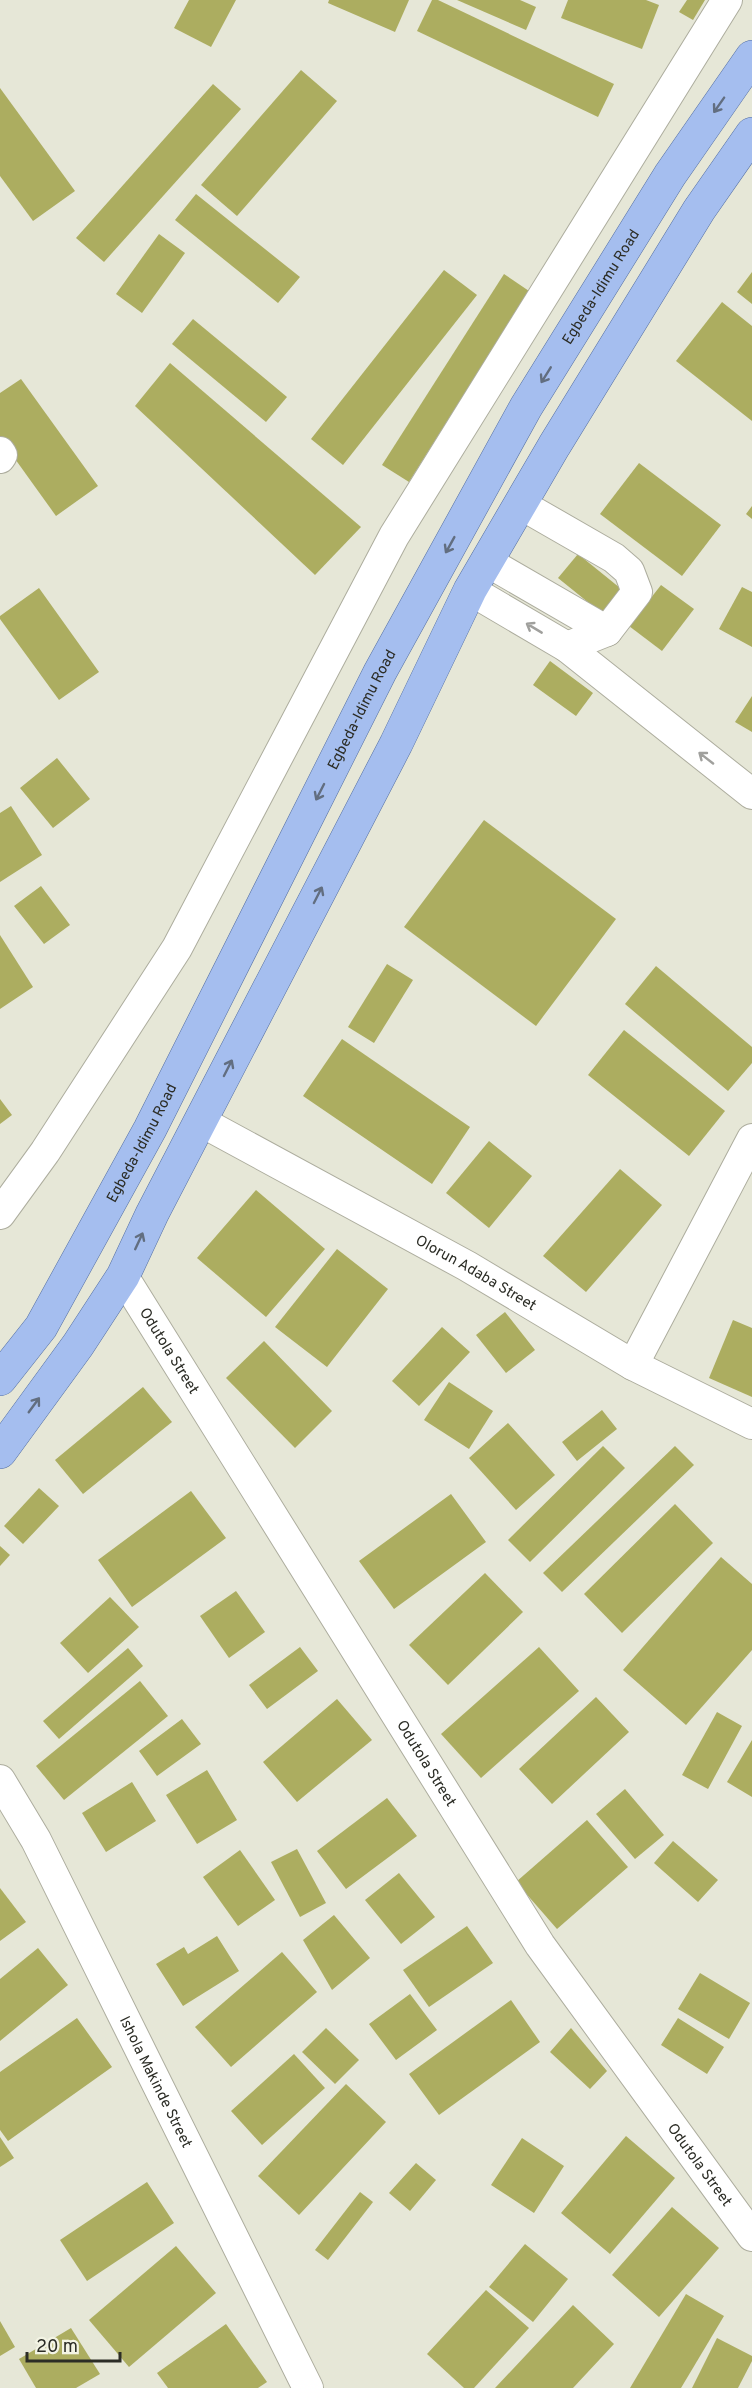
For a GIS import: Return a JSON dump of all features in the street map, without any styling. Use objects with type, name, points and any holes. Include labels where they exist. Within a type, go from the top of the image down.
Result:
[{"type":"main road","name":"Egbeda-Idimu Road","points":[[0,1379],[41,1327],[150,1129],[380,672],[526,407],[670,175],[752,57]]},
{"type":"main road","points":[[0,1452],[78,1345],[123,1276],[152,1214],[396,744],[470,590],[699,210],[752,134]]},
{"type":"street","points":[[0,1214],[45,1152],[177,948],[394,536],[727,0]]},
{"type":"street","points":[[0,452],[2,455],[0,458]]},
{"type":"street","points":[[520,504],[614,558],[629,571],[637,592],[607,631],[567,647]]},
{"type":"street","points":[[486,561],[607,631]]},
{"type":"street","points":[[470,590],[567,647],[752,794]]},
{"type":"street","name":"Olorun Adaba Street","points":[[200,1121],[467,1266],[633,1365],[752,1424]]},
{"type":"street","points":[[633,1365],[752,1139]]},
{"type":"street","name":"Odutola Street","points":[[123,1276],[540,1945],[752,2236]]},
{"type":"street","name":"Ishola Makinde Street","points":[[0,1780],[36,1840],[308,2388]]},
{"type":"building","points":[[189,0],[236,0],[211,47],[174,28]]},
{"type":"building","points":[[329,0],[409,0],[395,32],[328,3]]},
{"type":"building","points":[[432,0],[438,0],[614,84],[598,117],[417,31]]},
{"type":"building","points":[[457,0],[520,0],[536,7],[526,30]]},
{"type":"building","points":[[568,0],[646,0],[659,5],[642,49],[561,18]]},
{"type":"building","points":[[687,0],[705,0],[693,20],[679,12]]},
{"type":"building","points":[[301,70],[337,101],[237,216],[201,185]]},
{"type":"building","points":[[213,84],[241,109],[104,262],[76,238]]},
{"type":"building","points":[[0,88],[75,191],[33,221],[0,176]]},
{"type":"building","points":[[196,194],[300,277],[278,303],[175,220]]},
{"type":"building","points":[[159,234],[185,253],[142,313],[116,294]]},
{"type":"building","points":[[444,270],[477,295],[343,465],[311,439]]},
{"type":"building","points":[[752,272],[752,304],[737,292]]},
{"type":"building","points":[[504,274],[529,291],[409,482],[382,465]]},
{"type":"building","points":[[722,302],[752,326],[752,421],[676,361]]},
{"type":"building","points":[[193,319],[287,397],[266,422],[172,344]]},
{"type":"building","points":[[170,363],[361,527],[315,575],[135,406]]},
{"type":"building","points":[[21,379],[98,486],[56,516],[0,438],[0,393]]},
{"type":"building","points":[[639,463],[721,525],[682,576],[600,514]]},
{"type":"building","points":[[752,506],[752,519],[746,514]]},
{"type":"building","points":[[578,554],[630,596],[610,620],[558,578]]},
{"type":"building","points":[[661,585],[694,609],[662,651],[629,626]]},
{"type":"building","points":[[742,587],[752,592],[752,647],[719,629]]},
{"type":"building","points":[[39,588],[99,672],[59,700],[0,619],[0,616]]},
{"type":"building","points":[[550,661],[593,693],[576,716],[533,685]]},
{"type":"building","points":[[752,696],[752,732],[735,722]]},
{"type":"building","points":[[57,758],[90,799],[53,828],[20,788]]},
{"type":"building","points":[[11,806],[42,855],[0,882],[0,813]]},
{"type":"building","points":[[484,820],[616,919],[536,1026],[404,927]]},
{"type":"building","points":[[41,886],[70,925],[44,944],[14,906]]},
{"type":"building","points":[[0,935],[33,987],[0,1009]]},
{"type":"building","points":[[387,964],[413,980],[374,1043],[348,1027]]},
{"type":"building","points":[[656,966],[752,1047],[752,1063],[728,1091],[625,1004]]},
{"type":"building","points":[[624,1030],[725,1111],[689,1156],[588,1075]]},
{"type":"building","points":[[342,1039],[470,1127],[432,1184],[303,1096]]},
{"type":"building","points":[[0,1099],[12,1115],[0,1124]]},
{"type":"building","points":[[489,1141],[532,1176],[489,1228],[446,1193]]},
{"type":"building","points":[[620,1169],[662,1205],[586,1292],[543,1256]]},
{"type":"building","points":[[256,1190],[325,1249],[266,1317],[197,1258]]},
{"type":"building","points":[[337,1249],[388,1289],[327,1367],[275,1327]]},
{"type":"building","points":[[505,1312],[535,1350],[506,1373],[476,1335]]},
{"type":"building","points":[[733,1320],[752,1328],[752,1397],[709,1378]]},
{"type":"building","points":[[442,1327],[470,1352],[419,1406],[392,1381]]},
{"type":"building","points":[[264,1341],[332,1411],[295,1448],[226,1378]]},
{"type":"building","points":[[449,1382],[493,1411],[469,1449],[424,1420]]},
{"type":"building","points":[[143,1387],[172,1422],[83,1494],[55,1460]]},
{"type":"building","points":[[602,1410],[617,1429],[577,1461],[562,1442]]},
{"type":"building","points":[[508,1423],[555,1475],[516,1510],[469,1458]]},
{"type":"building","points":[[603,1446],[625,1468],[530,1562],[508,1540]]},
{"type":"building","points":[[675,1446],[694,1465],[562,1592],[543,1573]]},
{"type":"building","points":[[39,1488],[59,1506],[23,1544],[4,1526]]},
{"type":"building","points":[[191,1491],[226,1538],[132,1607],[98,1560]]},
{"type":"building","points":[[451,1494],[486,1542],[394,1609],[359,1561]]},
{"type":"building","points":[[675,1504],[713,1543],[622,1633],[584,1594]]},
{"type":"building","points":[[0,1546],[10,1555],[0,1566]]},
{"type":"building","points":[[721,1557],[752,1584],[752,1650],[686,1725],[623,1670]]},
{"type":"building","points":[[485,1573],[523,1612],[448,1685],[409,1645]]},
{"type":"building","points":[[236,1591],[265,1632],[229,1658],[200,1616]]},
{"type":"building","points":[[110,1597],[139,1627],[88,1673],[60,1643]]},
{"type":"building","points":[[300,1647],[318,1671],[267,1709],[249,1685]]},
{"type":"building","points":[[539,1647],[579,1691],[481,1778],[441,1734]]},
{"type":"building","points":[[128,1648],[143,1666],[59,1739],[43,1721]]},
{"type":"building","points":[[140,1681],[168,1716],[64,1800],[36,1766]]},
{"type":"building","points":[[596,1697],[629,1732],[552,1804],[519,1769]]},
{"type":"building","points":[[337,1699],[372,1740],[297,1802],[263,1762]]},
{"type":"building","points":[[717,1712],[742,1726],[708,1789],[682,1775]]},
{"type":"building","points":[[182,1719],[201,1744],[157,1776],[139,1751]]},
{"type":"building","points":[[752,1740],[752,1797],[727,1782]]},
{"type":"building","points":[[207,1770],[237,1820],[197,1844],[166,1795]]},
{"type":"building","points":[[132,1782],[156,1821],[106,1852],[82,1813]]},
{"type":"building","points":[[625,1789],[664,1835],[635,1859],[596,1814]]},
{"type":"building","points":[[387,1798],[417,1836],[346,1889],[317,1851]]},
{"type":"building","points":[[587,1820],[628,1867],[557,1929],[516,1882]]},
{"type":"building","points":[[673,1841],[718,1880],[698,1902],[654,1863]]},
{"type":"building","points":[[297,1849],[326,1903],[300,1917],[271,1862]]},
{"type":"building","points":[[240,1850],[275,1900],[238,1926],[203,1877]]},
{"type":"building","points":[[399,1873],[435,1917],[401,1944],[365,1900]]},
{"type":"building","points":[[0,1888],[26,1922],[0,1941]]},
{"type":"building","points":[[334,1915],[370,1958],[332,1990],[303,1940]]},
{"type":"building","points":[[467,1926],[493,1963],[429,2007],[403,1970]]},
{"type":"building","points":[[217,1936],[239,1971],[183,2006],[156,1964],[184,1947],[188,1954]]},
{"type":"building","points":[[38,1948],[68,1985],[0,2041],[0,1979]]},
{"type":"building","points":[[282,1952],[317,1992],[231,2067],[195,2027]]},
{"type":"building","points":[[700,1973],[750,2003],[729,2039],[678,2009]]},
{"type":"building","points":[[410,1994],[437,2030],[396,2060],[369,2024]]},
{"type":"building","points":[[511,2000],[540,2042],[439,2115],[409,2074]]},
{"type":"building","points":[[77,2018],[112,2067],[8,2141],[0,2130],[0,2072]]},
{"type":"building","points":[[678,2018],[724,2047],[707,2074],[661,2045]]},
{"type":"building","points":[[326,2028],[359,2060],[335,2084],[302,2052]]},
{"type":"building","points":[[571,2028],[607,2071],[590,2089],[550,2052]]},
{"type":"building","points":[[294,2054],[325,2088],[262,2145],[231,2111]]},
{"type":"building","points":[[346,2084],[386,2122],[299,2215],[258,2176]]},
{"type":"building","points":[[626,2136],[675,2178],[610,2254],[561,2213]]},
{"type":"building","points":[[0,2137],[14,2158],[0,2167]]},
{"type":"building","points":[[522,2138],[564,2166],[534,2213],[491,2185]]},
{"type":"building","points":[[416,2163],[436,2180],[410,2211],[389,2193]]},
{"type":"building","points":[[147,2182],[174,2223],[87,2281],[60,2240]]},
{"type":"building","points":[[360,2192],[373,2202],[328,2260],[315,2250]]},
{"type":"building","points":[[672,2207],[719,2248],[659,2317],[612,2275]]},
{"type":"building","points":[[525,2244],[568,2279],[533,2322],[489,2287]]},
{"type":"building","points":[[176,2246],[216,2293],[129,2367],[89,2320]]},
{"type":"building","points":[[486,2290],[529,2328],[474,2388],[464,2388],[427,2354]]},
{"type":"building","points":[[686,2294],[724,2316],[681,2388],[630,2388]]},
{"type":"building","points":[[573,2305],[614,2344],[573,2388],[495,2388]]},
{"type":"building","points":[[0,2321],[15,2347],[0,2356]]},
{"type":"building","points":[[226,2324],[267,2382],[258,2388],[168,2388],[157,2373]]},
{"type":"building","points":[[71,2328],[100,2374],[76,2388],[36,2388],[19,2359]]},
{"type":"building","points":[[717,2338],[752,2356],[752,2361],[738,2388],[692,2388]]}]
